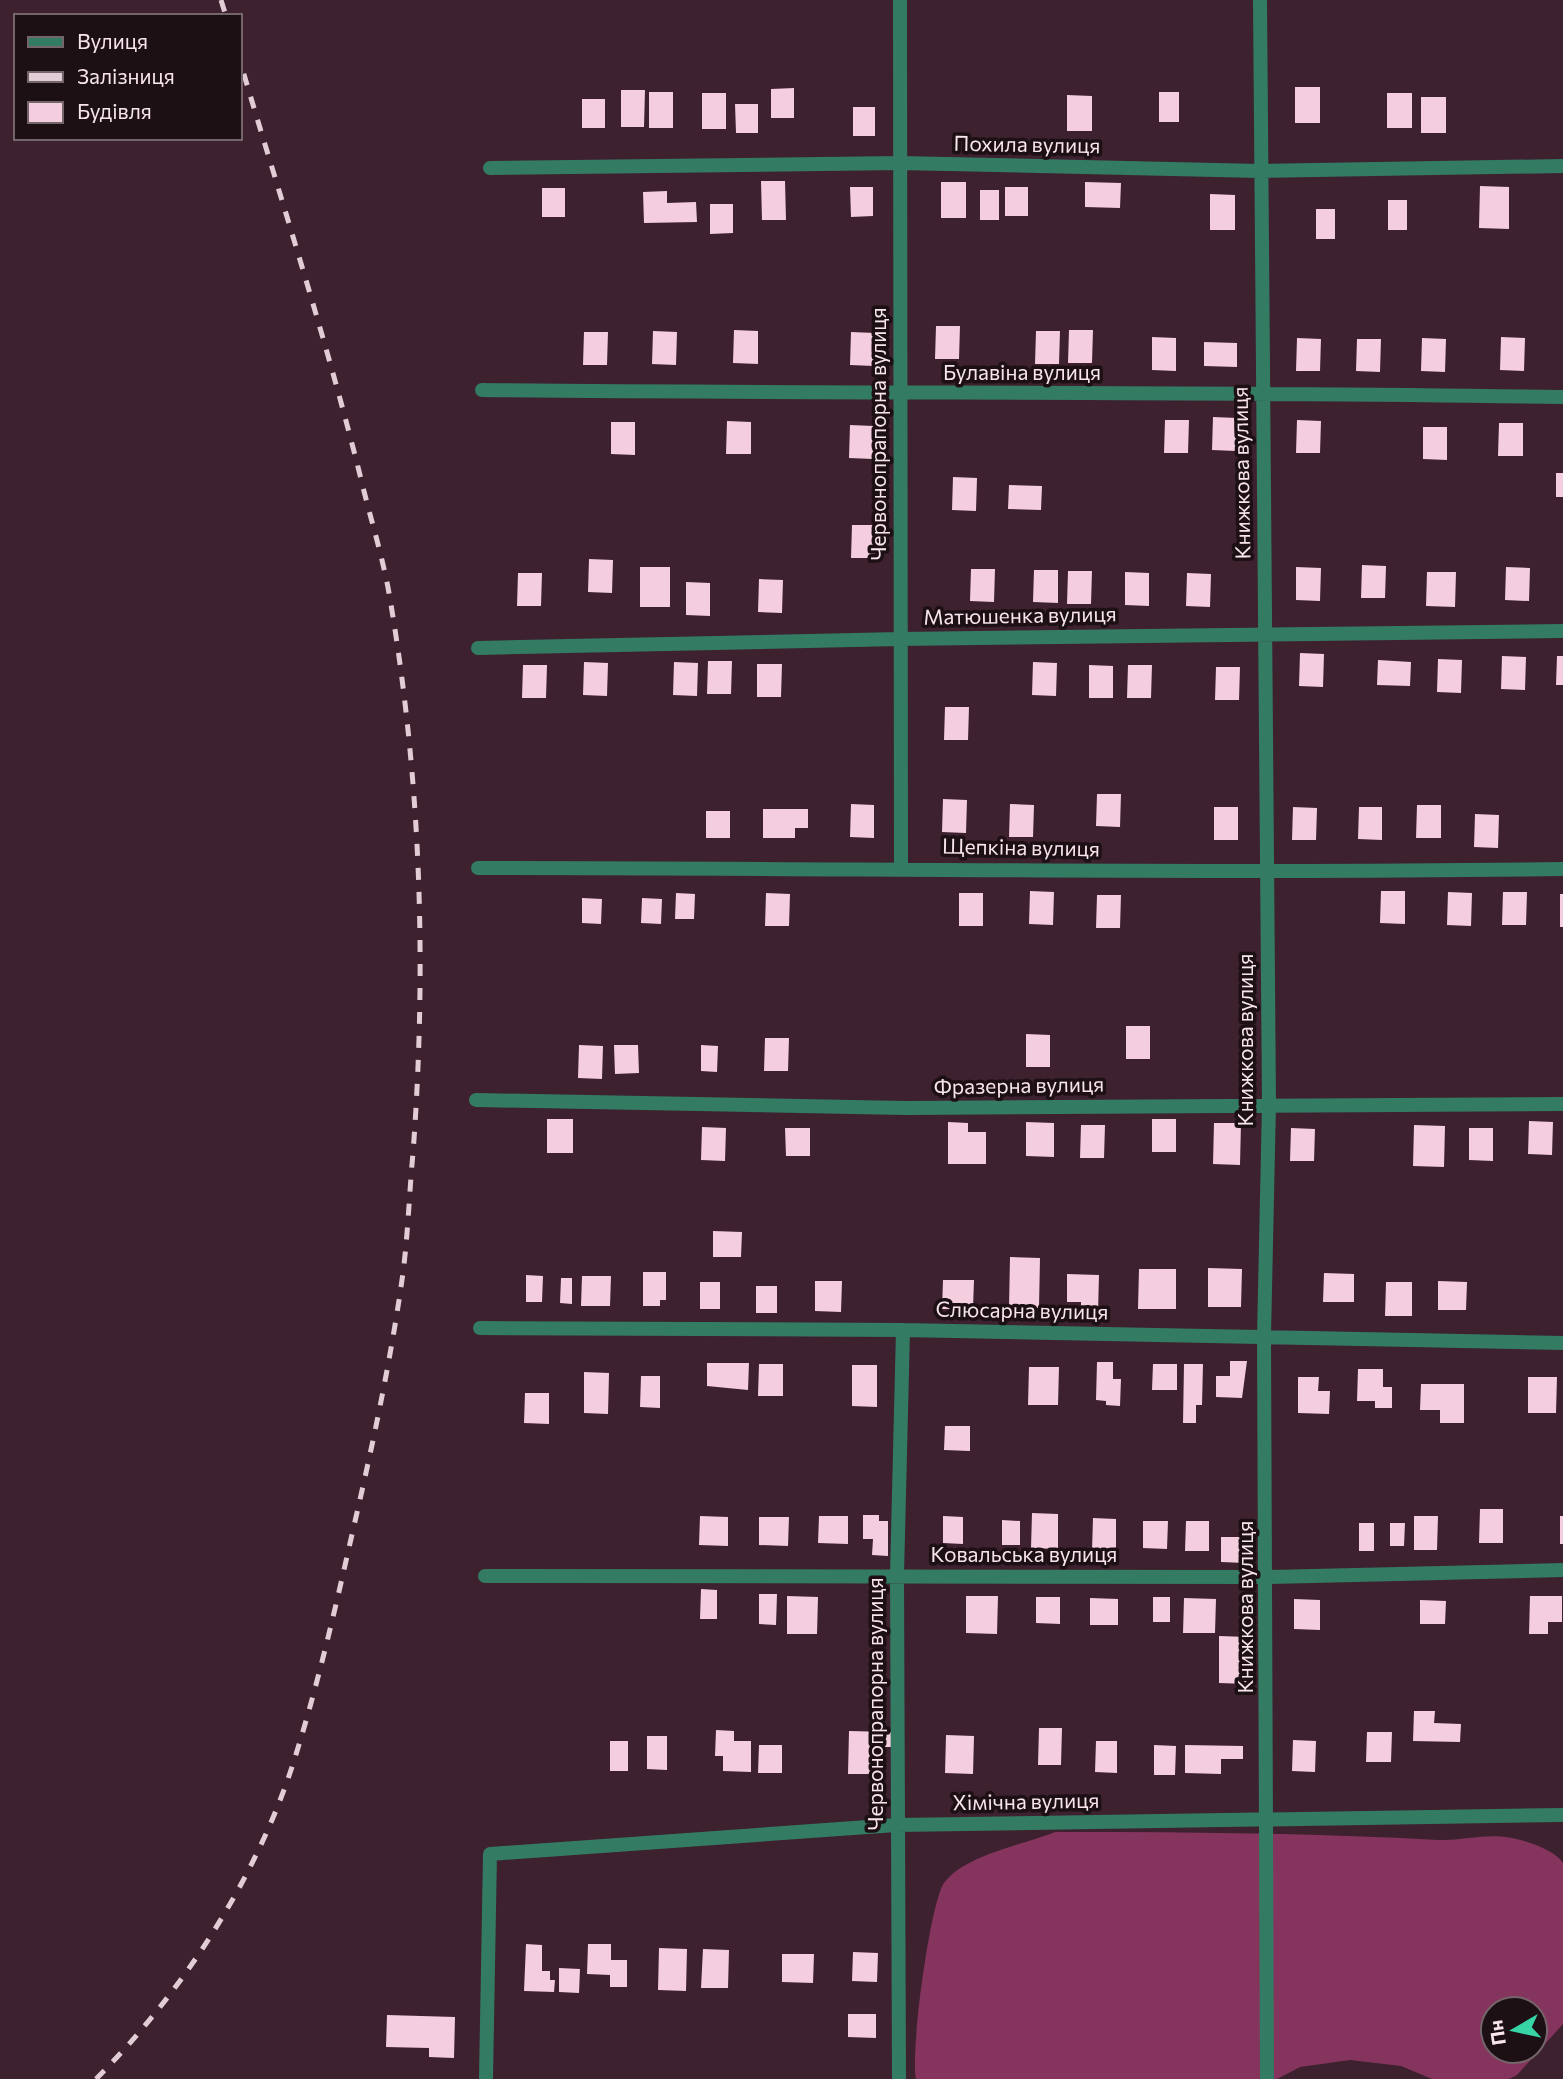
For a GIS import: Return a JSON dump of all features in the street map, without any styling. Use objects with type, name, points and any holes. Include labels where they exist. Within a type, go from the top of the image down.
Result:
[{"type":"street","name":"Червонопрапорна вулиця","points":[[900,0],[901,867]]},
{"type":"street","name":"Книжкова вулиця","points":[[1261,0],[1260,171],[1269,1104],[1264,1336],[1269,1819],[1267,2079]]},
{"type":"street","name":"Похила вулиця","points":[[490,168],[900,163],[1260,171],[1563,166]]},
{"type":"street","name":"Булавіна вулиця","points":[[482,390],[900,395],[1262,392],[1563,397]]},
{"type":"street","name":"Матюшенка вулиця","points":[[478,648],[900,639],[1563,631]]},
{"type":"street","name":"Щепкіна вулиця","points":[[478,868],[901,867],[1266,873],[1563,869]]},
{"type":"street","name":"Фразерна вулиця","points":[[477,1100],[905,1108],[1563,1104]]},
{"type":"street","name":"Слюсарна вулиця","points":[[480,1328],[903,1330],[1563,1343]]},
{"type":"street","name":"Червонопрапорна вулиця","points":[[899,2079],[897,1575],[903,1330]]},
{"type":"street","name":"Ковальська вулиця","points":[[485,1576],[1268,1577],[1563,1570]]},
{"type":"street","name":"Хімічна вулиця","points":[[486,2079],[490,1854],[896,1825],[1563,1815]]},
{"type":"shaded area","points":[[1055,1832],[1246,1833],[1438,1840],[1493,1836],[1533,1844],[1554,1854],[1563,1863],[1563,2024],[1549,2040],[1549,1995],[1479,1995],[1479,2065],[1526,2065],[1509,2079],[1432,2079],[1401,2066],[1350,2060],[1300,2067],[1277,2079],[916,2079],[916,2041],[922,1979],[939,1896],[944,1883],[953,1873],[995,1852]]},
{"type":"building","points":[[1295,87],[1320,87],[1320,123],[1295,123]]},
{"type":"building","points":[[794,88],[794,118],[771,118],[771,89]]},
{"type":"building","points":[[621,90],[645,90],[644,127],[621,127]]},
{"type":"building","points":[[649,92],[673,92],[673,128],[649,128]]},
{"type":"building","points":[[1159,92],[1179,92],[1179,122],[1159,122]]},
{"type":"building","points":[[702,93],[726,93],[726,129],[702,129]]},
{"type":"building","points":[[1387,93],[1412,93],[1412,128],[1387,128]]},
{"type":"building","points":[[1067,95],[1092,96],[1092,131],[1067,131]]},
{"type":"building","points":[[1421,97],[1446,97],[1446,133],[1421,133]]},
{"type":"building","points":[[582,99],[605,99],[605,128],[582,128]]},
{"type":"building","points":[[735,104],[758,104],[758,133],[736,133]]},
{"type":"building","points":[[853,107],[875,107],[875,136],[853,136]]},
{"type":"building","points":[[761,181],[785,181],[786,220],[762,220]]},
{"type":"building","points":[[941,182],[966,182],[966,218],[941,218]]},
{"type":"building","points":[[1085,182],[1121,183],[1120,208],[1085,207]]},
{"type":"building","points":[[1480,186],[1509,187],[1509,229],[1479,228]]},
{"type":"building","points":[[850,187],[873,187],[873,216],[851,217]]},
{"type":"building","points":[[1005,187],[1028,187],[1028,216],[1005,216]]},
{"type":"building","points":[[542,188],[565,188],[565,217],[542,217]]},
{"type":"building","points":[[980,190],[999,190],[999,220],[980,220]]},
{"type":"building","points":[[667,191],[667,203],[696,202],[697,222],[644,223],[643,192]]},
{"type":"building","points":[[1210,194],[1235,195],[1235,230],[1210,230]]},
{"type":"building","points":[[1388,200],[1407,200],[1407,230],[1388,230]]},
{"type":"building","points":[[710,204],[733,204],[733,233],[710,234]]},
{"type":"building","points":[[1316,209],[1335,209],[1335,239],[1316,239]]},
{"type":"building","points":[[936,326],[960,326],[959,359],[935,359]]},
{"type":"building","points":[[734,330],[758,331],[758,364],[733,363]]},
{"type":"building","points":[[1069,330],[1093,330],[1092,363],[1068,363]]},
{"type":"building","points":[[653,331],[677,332],[676,365],[652,364]]},
{"type":"building","points":[[1036,331],[1060,331],[1059,364],[1035,364]]},
{"type":"building","points":[[584,332],[608,332],[607,365],[583,365]]},
{"type":"building","points":[[851,332],[875,333],[874,366],[850,365]]},
{"type":"building","points":[[1152,337],[1176,338],[1176,371],[1152,370]]},
{"type":"building","points":[[1501,337],[1525,338],[1524,371],[1500,370]]},
{"type":"building","points":[[1297,338],[1321,339],[1320,371],[1296,371]]},
{"type":"building","points":[[1422,338],[1446,339],[1445,372],[1421,371]]},
{"type":"building","points":[[1357,339],[1381,339],[1380,372],[1356,371]]},
{"type":"building","points":[[1204,342],[1237,343],[1237,367],[1204,366]]},
{"type":"building","points":[[1213,417],[1237,418],[1236,451],[1212,450]]},
{"type":"building","points":[[1165,420],[1189,420],[1188,453],[1164,453]]},
{"type":"building","points":[[1297,420],[1321,421],[1320,453],[1296,453]]},
{"type":"building","points":[[727,421],[751,422],[751,454],[726,454]]},
{"type":"building","points":[[611,422],[635,422],[635,455],[611,454]]},
{"type":"building","points":[[1499,423],[1523,423],[1523,456],[1498,456]]},
{"type":"building","points":[[850,425],[874,426],[873,459],[849,458]]},
{"type":"building","points":[[1423,427],[1447,427],[1447,460],[1423,459]]},
{"type":"building","points":[[1556,473],[1563,473],[1563,497],[1556,497]]},
{"type":"building","points":[[953,477],[977,478],[976,511],[952,510]]},
{"type":"building","points":[[1009,485],[1042,486],[1041,510],[1008,509]]},
{"type":"building","points":[[852,525],[875,525],[875,558],[851,558]]},
{"type":"building","points":[[589,559],[613,560],[612,593],[588,592]]},
{"type":"building","points":[[1362,565],[1386,566],[1385,598],[1361,598]]},
{"type":"building","points":[[640,567],[670,567],[670,607],[640,607]]},
{"type":"building","points":[[1296,567],[1321,568],[1320,601],[1296,600]]},
{"type":"building","points":[[1506,567],[1530,568],[1529,601],[1505,600]]},
{"type":"building","points":[[971,569],[995,569],[994,602],[970,601]]},
{"type":"building","points":[[1034,570],[1058,570],[1058,603],[1033,602]]},
{"type":"building","points":[[1068,571],[1092,571],[1091,604],[1067,604]]},
{"type":"building","points":[[1125,572],[1149,573],[1149,606],[1125,605]]},
{"type":"building","points":[[1427,572],[1456,572],[1455,607],[1426,606]]},
{"type":"building","points":[[518,573],[542,573],[541,606],[517,606]]},
{"type":"building","points":[[1187,573],[1211,574],[1210,607],[1186,606]]},
{"type":"building","points":[[759,579],[783,580],[782,613],[758,612]]},
{"type":"building","points":[[686,582],[710,583],[710,616],[686,615]]},
{"type":"building","points":[[1300,653],[1324,654],[1323,687],[1299,686]]},
{"type":"building","points":[[1502,656],[1526,657],[1525,690],[1501,689]]},
{"type":"building","points":[[1557,656],[1563,656],[1563,685],[1556,685]]},
{"type":"building","points":[[1438,659],[1462,660],[1461,693],[1437,692]]},
{"type":"building","points":[[1378,660],[1411,662],[1410,686],[1377,685]]},
{"type":"building","points":[[708,661],[732,661],[731,694],[707,694]]},
{"type":"building","points":[[584,662],[608,663],[607,696],[583,695]]},
{"type":"building","points":[[674,662],[698,663],[697,696],[673,695]]},
{"type":"building","points":[[1033,662],[1057,663],[1056,696],[1032,695]]},
{"type":"building","points":[[757,664],[782,664],[781,697],[757,697]]},
{"type":"building","points":[[523,665],[547,665],[546,698],[522,698]]},
{"type":"building","points":[[1089,665],[1113,666],[1113,698],[1089,698]]},
{"type":"building","points":[[1128,665],[1152,665],[1151,698],[1127,698]]},
{"type":"building","points":[[1216,667],[1240,667],[1239,700],[1215,700]]},
{"type":"building","points":[[945,707],[969,707],[968,740],[944,740]]},
{"type":"building","points":[[1097,794],[1121,794],[1120,827],[1096,826]]},
{"type":"building","points":[[943,799],[967,800],[966,833],[942,832]]},
{"type":"building","points":[[851,804],[874,805],[874,838],[850,837]]},
{"type":"building","points":[[1010,804],[1034,805],[1033,837],[1009,837]]},
{"type":"building","points":[[1417,805],[1441,805],[1441,838],[1416,838]]},
{"type":"building","points":[[1214,807],[1238,807],[1238,840],[1214,840]]},
{"type":"building","points":[[1293,807],[1317,808],[1316,840],[1292,840]]},
{"type":"building","points":[[1359,807],[1382,807],[1382,840],[1358,839]]},
{"type":"building","points":[[763,809],[808,809],[808,828],[795,828],[795,838],[763,838]]},
{"type":"building","points":[[706,811],[730,811],[730,838],[706,838]]},
{"type":"building","points":[[1475,814],[1499,815],[1498,848],[1474,847]]},
{"type":"building","points":[[1030,891],[1054,892],[1053,925],[1029,924]]},
{"type":"building","points":[[1381,891],[1405,891],[1405,924],[1380,923]]},
{"type":"building","points":[[1448,892],[1472,893],[1471,926],[1447,925]]},
{"type":"building","points":[[1503,892],[1527,892],[1526,925],[1502,925]]},
{"type":"building","points":[[676,893],[695,894],[694,919],[675,919]]},
{"type":"building","points":[[766,893],[790,894],[789,926],[765,926]]},
{"type":"building","points":[[959,893],[983,893],[983,926],[959,926]]},
{"type":"building","points":[[1560,894],[1563,894],[1563,927],[1560,927]]},
{"type":"building","points":[[1097,895],[1121,895],[1120,928],[1096,928]]},
{"type":"building","points":[[582,898],[602,899],[601,924],[582,923]]},
{"type":"building","points":[[642,898],[662,899],[661,924],[641,923]]},
{"type":"building","points":[[1126,1026],[1150,1026],[1150,1059],[1126,1059]]},
{"type":"building","points":[[1026,1034],[1050,1035],[1050,1067],[1026,1067]]},
{"type":"building","points":[[765,1038],[789,1038],[788,1071],[764,1071]]},
{"type":"building","points":[[579,1045],[603,1046],[602,1079],[578,1078]]},
{"type":"building","points":[[614,1045],[638,1045],[639,1073],[615,1074]]},
{"type":"building","points":[[701,1045],[718,1046],[717,1072],[701,1071]]},
{"type":"building","points":[[547,1119],[573,1119],[573,1153],[547,1153]]},
{"type":"building","points":[[1152,1119],[1176,1119],[1176,1152],[1152,1152]]},
{"type":"building","points":[[1529,1121],[1553,1122],[1552,1155],[1528,1154]]},
{"type":"building","points":[[948,1122],[968,1123],[968,1132],[986,1132],[986,1164],[948,1164]]},
{"type":"building","points":[[1026,1122],[1054,1123],[1054,1157],[1026,1156]]},
{"type":"building","points":[[1214,1123],[1241,1123],[1240,1165],[1213,1164]]},
{"type":"building","points":[[1081,1125],[1105,1125],[1104,1158],[1080,1158]]},
{"type":"building","points":[[1414,1125],[1445,1126],[1444,1167],[1413,1166]]},
{"type":"building","points":[[702,1127],[726,1128],[725,1161],[701,1160]]},
{"type":"building","points":[[785,1128],[810,1128],[810,1156],[786,1156]]},
{"type":"building","points":[[1291,1128],[1315,1129],[1314,1161],[1290,1161]]},
{"type":"building","points":[[1469,1128],[1493,1128],[1493,1161],[1469,1160]]},
{"type":"building","points":[[713,1231],[742,1232],[741,1257],[713,1257]]},
{"type":"building","points":[[1010,1257],[1040,1258],[1039,1308],[1009,1308]]},
{"type":"building","points":[[1208,1268],[1242,1269],[1241,1307],[1208,1307]]},
{"type":"building","points":[[1139,1269],[1176,1269],[1176,1309],[1138,1309]]},
{"type":"building","points":[[643,1272],[666,1272],[666,1300],[660,1300],[660,1306],[643,1306]]},
{"type":"building","points":[[1324,1273],[1354,1274],[1354,1302],[1323,1302]]},
{"type":"building","points":[[1067,1274],[1099,1275],[1098,1313],[1081,1312],[1081,1302],[1067,1302]]},
{"type":"building","points":[[526,1275],[543,1276],[542,1302],[526,1302]]},
{"type":"building","points":[[582,1276],[611,1276],[610,1306],[581,1306]]},
{"type":"building","points":[[561,1278],[572,1278],[572,1304],[560,1303]]},
{"type":"building","points":[[943,1280],[974,1280],[973,1309],[942,1309]]},
{"type":"building","points":[[815,1281],[842,1281],[841,1312],[815,1311]]},
{"type":"building","points":[[1438,1281],[1467,1282],[1466,1310],[1438,1310]]},
{"type":"building","points":[[700,1282],[720,1282],[720,1309],[700,1309]]},
{"type":"building","points":[[1386,1282],[1412,1282],[1412,1316],[1385,1316]]},
{"type":"building","points":[[756,1286],[777,1286],[777,1313],[756,1313]]},
{"type":"building","points":[[1230,1361],[1247,1361],[1242,1398],[1216,1397],[1216,1376],[1230,1376]]},
{"type":"building","points":[[1097,1362],[1113,1362],[1113,1379],[1121,1379],[1120,1406],[1106,1405],[1106,1401],[1096,1400]]},
{"type":"building","points":[[707,1363],[749,1363],[748,1390],[707,1386]]},
{"type":"building","points":[[759,1364],[783,1364],[783,1396],[758,1396]]},
{"type":"building","points":[[1153,1364],[1177,1364],[1177,1390],[1152,1390]]},
{"type":"building","points":[[1184,1364],[1203,1364],[1202,1405],[1196,1405],[1196,1423],[1183,1423]]},
{"type":"building","points":[[852,1365],[877,1365],[877,1407],[852,1406]]},
{"type":"building","points":[[1029,1367],[1059,1367],[1058,1405],[1028,1405]]},
{"type":"building","points":[[1358,1369],[1383,1369],[1383,1387],[1392,1387],[1392,1408],[1375,1408],[1375,1401],[1357,1401]]},
{"type":"building","points":[[584,1372],[609,1373],[608,1414],[584,1413]]},
{"type":"building","points":[[641,1376],[660,1376],[660,1408],[640,1407]]},
{"type":"building","points":[[1298,1377],[1319,1377],[1318,1391],[1330,1391],[1329,1414],[1298,1413]]},
{"type":"building","points":[[1528,1377],[1557,1377],[1556,1413],[1528,1413]]},
{"type":"building","points":[[1421,1384],[1464,1384],[1464,1423],[1440,1423],[1440,1410],[1420,1410]]},
{"type":"building","points":[[525,1393],[549,1393],[549,1424],[524,1423]]},
{"type":"building","points":[[945,1426],[970,1426],[970,1451],[944,1450]]},
{"type":"building","points":[[1480,1509],[1503,1509],[1503,1543],[1479,1543]]},
{"type":"building","points":[[1032,1513],[1058,1514],[1058,1549],[1031,1548]]},
{"type":"building","points":[[863,1515],[879,1515],[879,1521],[888,1521],[888,1556],[872,1555],[873,1539],[863,1539]]},
{"type":"building","points":[[700,1516],[728,1517],[728,1546],[699,1545]]},
{"type":"building","points":[[819,1516],[848,1516],[848,1544],[818,1543]]},
{"type":"building","points":[[943,1516],[963,1517],[963,1544],[943,1543]]},
{"type":"building","points":[[1414,1516],[1438,1516],[1437,1550],[1414,1550]]},
{"type":"building","points":[[1560,1516],[1563,1516],[1563,1544],[1560,1544]]},
{"type":"building","points":[[759,1517],[789,1517],[788,1546],[759,1545]]},
{"type":"building","points":[[1093,1518],[1116,1519],[1116,1551],[1092,1551]]},
{"type":"building","points":[[1002,1520],[1020,1521],[1020,1545],[1002,1545]]},
{"type":"building","points":[[1143,1521],[1168,1521],[1167,1549],[1143,1548]]},
{"type":"building","points":[[1186,1521],[1209,1521],[1209,1551],[1185,1551]]},
{"type":"building","points":[[1359,1523],[1374,1523],[1374,1551],[1359,1551]]},
{"type":"building","points":[[1390,1523],[1405,1523],[1404,1546],[1390,1546]]},
{"type":"building","points":[[1221,1537],[1245,1537],[1245,1563],[1221,1562]]},
{"type":"building","points":[[701,1589],[717,1590],[717,1619],[700,1619]]},
{"type":"building","points":[[759,1594],[777,1594],[776,1625],[759,1624]]},
{"type":"building","points":[[787,1596],[818,1597],[817,1634],[787,1634]]},
{"type":"building","points":[[966,1596],[998,1596],[997,1634],[966,1633]]},
{"type":"building","points":[[1530,1596],[1562,1596],[1562,1622],[1548,1622],[1548,1634],[1529,1634]]},
{"type":"building","points":[[1036,1597],[1060,1597],[1060,1624],[1036,1623]]},
{"type":"building","points":[[1153,1597],[1170,1597],[1170,1622],[1153,1622]]},
{"type":"building","points":[[1090,1598],[1118,1599],[1118,1625],[1090,1625]]},
{"type":"building","points":[[1184,1598],[1216,1599],[1215,1633],[1183,1633]]},
{"type":"building","points":[[1294,1599],[1320,1600],[1320,1630],[1294,1629]]},
{"type":"building","points":[[1420,1600],[1446,1601],[1445,1624],[1420,1624]]},
{"type":"building","points":[[1219,1636],[1248,1637],[1247,1684],[1219,1683]]},
{"type":"building","points":[[1414,1711],[1435,1711],[1434,1723],[1461,1724],[1460,1742],[1413,1741]]},
{"type":"building","points":[[1039,1728],[1062,1728],[1061,1765],[1038,1765]]},
{"type":"building","points":[[716,1730],[734,1731],[734,1741],[751,1741],[751,1772],[723,1771],[723,1756],[715,1756]]},
{"type":"building","points":[[849,1731],[891,1732],[891,1747],[873,1747],[873,1774],[848,1774]]},
{"type":"building","points":[[1367,1732],[1392,1732],[1391,1762],[1366,1762]]},
{"type":"building","points":[[946,1735],[974,1736],[973,1774],[945,1773]]},
{"type":"building","points":[[647,1736],[667,1736],[667,1770],[647,1769]]},
{"type":"building","points":[[1293,1740],[1316,1741],[1315,1772],[1292,1771]]},
{"type":"building","points":[[610,1741],[628,1741],[628,1771],[610,1771]]},
{"type":"building","points":[[1096,1741],[1117,1741],[1117,1773],[1095,1772]]},
{"type":"building","points":[[759,1745],[782,1745],[782,1773],[758,1773]]},
{"type":"building","points":[[1154,1745],[1176,1746],[1175,1775],[1154,1775]]},
{"type":"building","points":[[1185,1745],[1243,1746],[1243,1759],[1221,1759],[1221,1774],[1185,1773]]},
{"type":"building","points":[[526,1944],[542,1945],[542,1971],[550,1971],[550,1980],[555,1980],[554,1992],[524,1991]]},
{"type":"building","points":[[588,1944],[611,1944],[611,1960],[627,1960],[627,1987],[610,1987],[610,1975],[587,1974]]},
{"type":"building","points":[[659,1948],[687,1949],[686,1991],[658,1990]]},
{"type":"building","points":[[703,1949],[729,1950],[728,1988],[701,1988]]},
{"type":"building","points":[[853,1952],[878,1953],[877,1982],[852,1981]]},
{"type":"building","points":[[782,1954],[814,1954],[813,1983],[782,1982]]},
{"type":"building","points":[[559,1968],[580,1969],[579,1993],[559,1992]]},
{"type":"building","points":[[848,2014],[876,2014],[876,2038],[848,2037]]},
{"type":"building","points":[[387,2015],[455,2017],[454,2058],[429,2057],[429,2048],[386,2047]]},
{"type":"railway","points":[[221,0],[225,14]]},
{"type":"railway","points":[[96,2079],[158,2010],[212,1934],[257,1852],[292,1767],[332,1620],[380,1406],[402,1280],[413,1153],[420,1012],[420,942],[414,802],[400,662],[379,550],[333,374],[242,68]]}]
